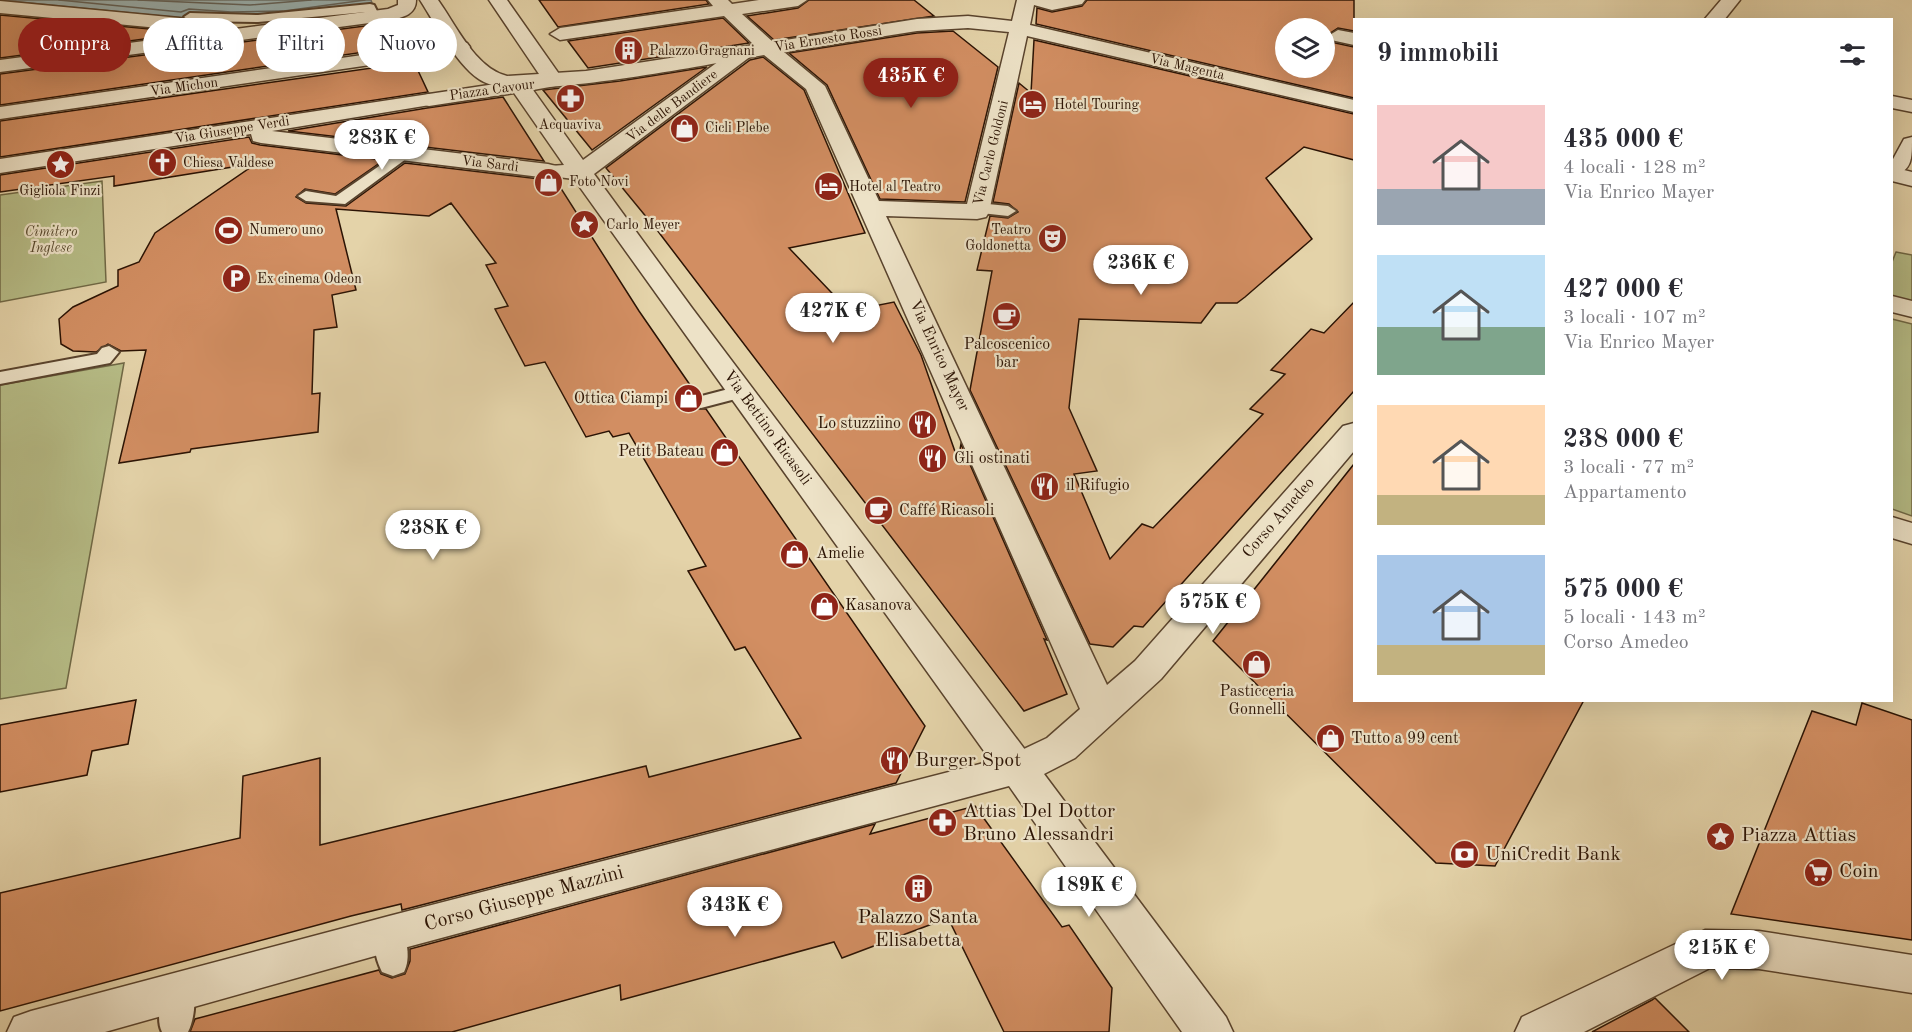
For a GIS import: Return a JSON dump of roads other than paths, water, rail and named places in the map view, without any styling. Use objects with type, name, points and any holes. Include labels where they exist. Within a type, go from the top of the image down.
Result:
[{"type":"street","name":"Piazza Cavour","points":[[429,0],[473,64],[497,81],[554,81]]},
{"type":"street","name":"Piazza Cavour","points":[[498,0],[554,81]]},
{"type":"street","points":[[525,39],[722,5],[798,0]]},
{"type":"street","points":[[1022,15],[1043,2],[1076,0]]},
{"type":"street","points":[[1715,18],[1731,0]]},
{"type":"street","points":[[345,20],[374,16],[407,4]]},
{"type":"street","name":"Via Enrico Mayer","points":[[722,5],[756,50],[815,86],[1101,713]]},
{"type":"street","points":[[0,7],[147,18]]},
{"type":"street","name":"Via Ernesto Rossi","points":[[586,76],[950,22],[981,22],[1022,15]]},
{"type":"street","name":"Via Magenta","points":[[1022,15],[1353,106]]},
{"type":"street","name":"Via Carlo Goldoni","points":[[872,208],[977,212],[1022,15]]},
{"type":"street","points":[[211,84],[256,37]]},
{"type":"street","name":"Via Michon","points":[[0,113],[460,47]]},
{"type":"street","name":"Via delle Bandiere","points":[[590,166],[756,50]]},
{"type":"street","points":[[0,66],[211,84]]},
{"type":"street","points":[[208,72],[211,84]]},
{"type":"street","name":"Piazza Cavour","points":[[429,100],[586,76]]},
{"type":"street","name":"Via Giuseppe Verdi","points":[[0,166],[211,84],[429,100]]},
{"type":"street","name":"Via Sardi","points":[[211,84],[405,153],[548,171],[590,166]]},
{"type":"street","name":"Via Bettino Ricasoli","points":[[519,86],[590,166],[740,392],[1209,1032]]},
{"type":"street","points":[[1893,102],[1912,106]]},
{"type":"street","points":[[1893,169],[1900,166],[1912,144]]},
{"type":"street","points":[[1893,174],[1912,179]]},
{"type":"street","points":[[1893,304],[1912,309]]},
{"type":"street","name":"Corso Amedeo","points":[[1018,769],[1061,748],[1148,670],[1353,433]]},
{"type":"street","points":[[1893,527],[1912,534]]},
{"type":"street","name":"Corso Giuseppe Mazzini","points":[[31,1032],[177,1009],[1018,769]]},
{"type":"street","points":[[1539,1032],[1705,949],[1759,950],[1912,974]]},
{"type":"lane","points":[[244,20],[276,19],[370,8],[374,16]]},
{"type":"lane","points":[[306,196],[339,201],[405,153]]},
{"type":"lane","points":[[978,208],[1008,210]]},
{"type":"lane","points":[[0,378],[103,359],[108,352]]},
{"type":"lane","points":[[701,402],[740,392]]},
{"type":"water","points":[[0,0],[371,0],[373,6],[285,17],[189,15],[183,18]]},
{"type":"place","name":"Palazzo Gragnani","points":[[628,51]]},
{"type":"place","name":"Acquaviva","points":[[570,98]]},
{"type":"place","name":"Hotel Touring","points":[[1033,105]]},
{"type":"place","name":"Cicli Plebe","points":[[684,128]]},
{"type":"place","name":"Chiesa Valdese","points":[[162,163]]},
{"type":"place","name":"Gigliola Finzi","points":[[60,164]]},
{"type":"place","name":"Foto Novi","points":[[548,182]]},
{"type":"place","name":"Hotel al Teatro","points":[[828,187]]},
{"type":"place","name":"Carlo Meyer","points":[[585,225]]},
{"type":"place","name":"Numero uno","points":[[228,230]]},
{"type":"place","name":"Teatro Goldonetta","points":[[1052,238]]},
{"type":"place","name":"Ex cinema Odeon","points":[[236,279]]},
{"type":"place","name":"Palcoscenico bar","points":[[1007,317]]},
{"type":"place","name":"Ottica Ciampi","points":[[689,399]]},
{"type":"place","name":"Lo stuzziino","points":[[922,424]]},
{"type":"place","name":"Petit Bateau","points":[[725,452]]},
{"type":"place","name":"Gli ostinati","points":[[933,459]]},
{"type":"place","name":"il Rifugio","points":[[1045,486]]},
{"type":"place","name":"Caffé Ricasoli","points":[[878,511]]},
{"type":"place","name":"Amelie","points":[[795,554]]},
{"type":"place","name":"Kasanova","points":[[824,606]]},
{"type":"place","name":"Pasticceria Gonnelli","points":[[1257,664]]},
{"type":"place","name":"Tutto a 99 cent","points":[[1330,739]]},
{"type":"place","name":"Burger Spot","points":[[894,761]]},
{"type":"place","name":"Attias Del Dottor Bruno Alessandri","points":[[942,823]]},
{"type":"place","name":"Piazza Attias","points":[[1720,836]]},
{"type":"place","name":"UniCredit Bank","points":[[1464,855]]},
{"type":"place","name":"Coin","points":[[1818,872]]},
{"type":"place","name":"Palazzo Santa Elisabetta","points":[[918,888]]},
{"type":"park label","name":"Cimitero Inglese","points":[[51,240]]}]
